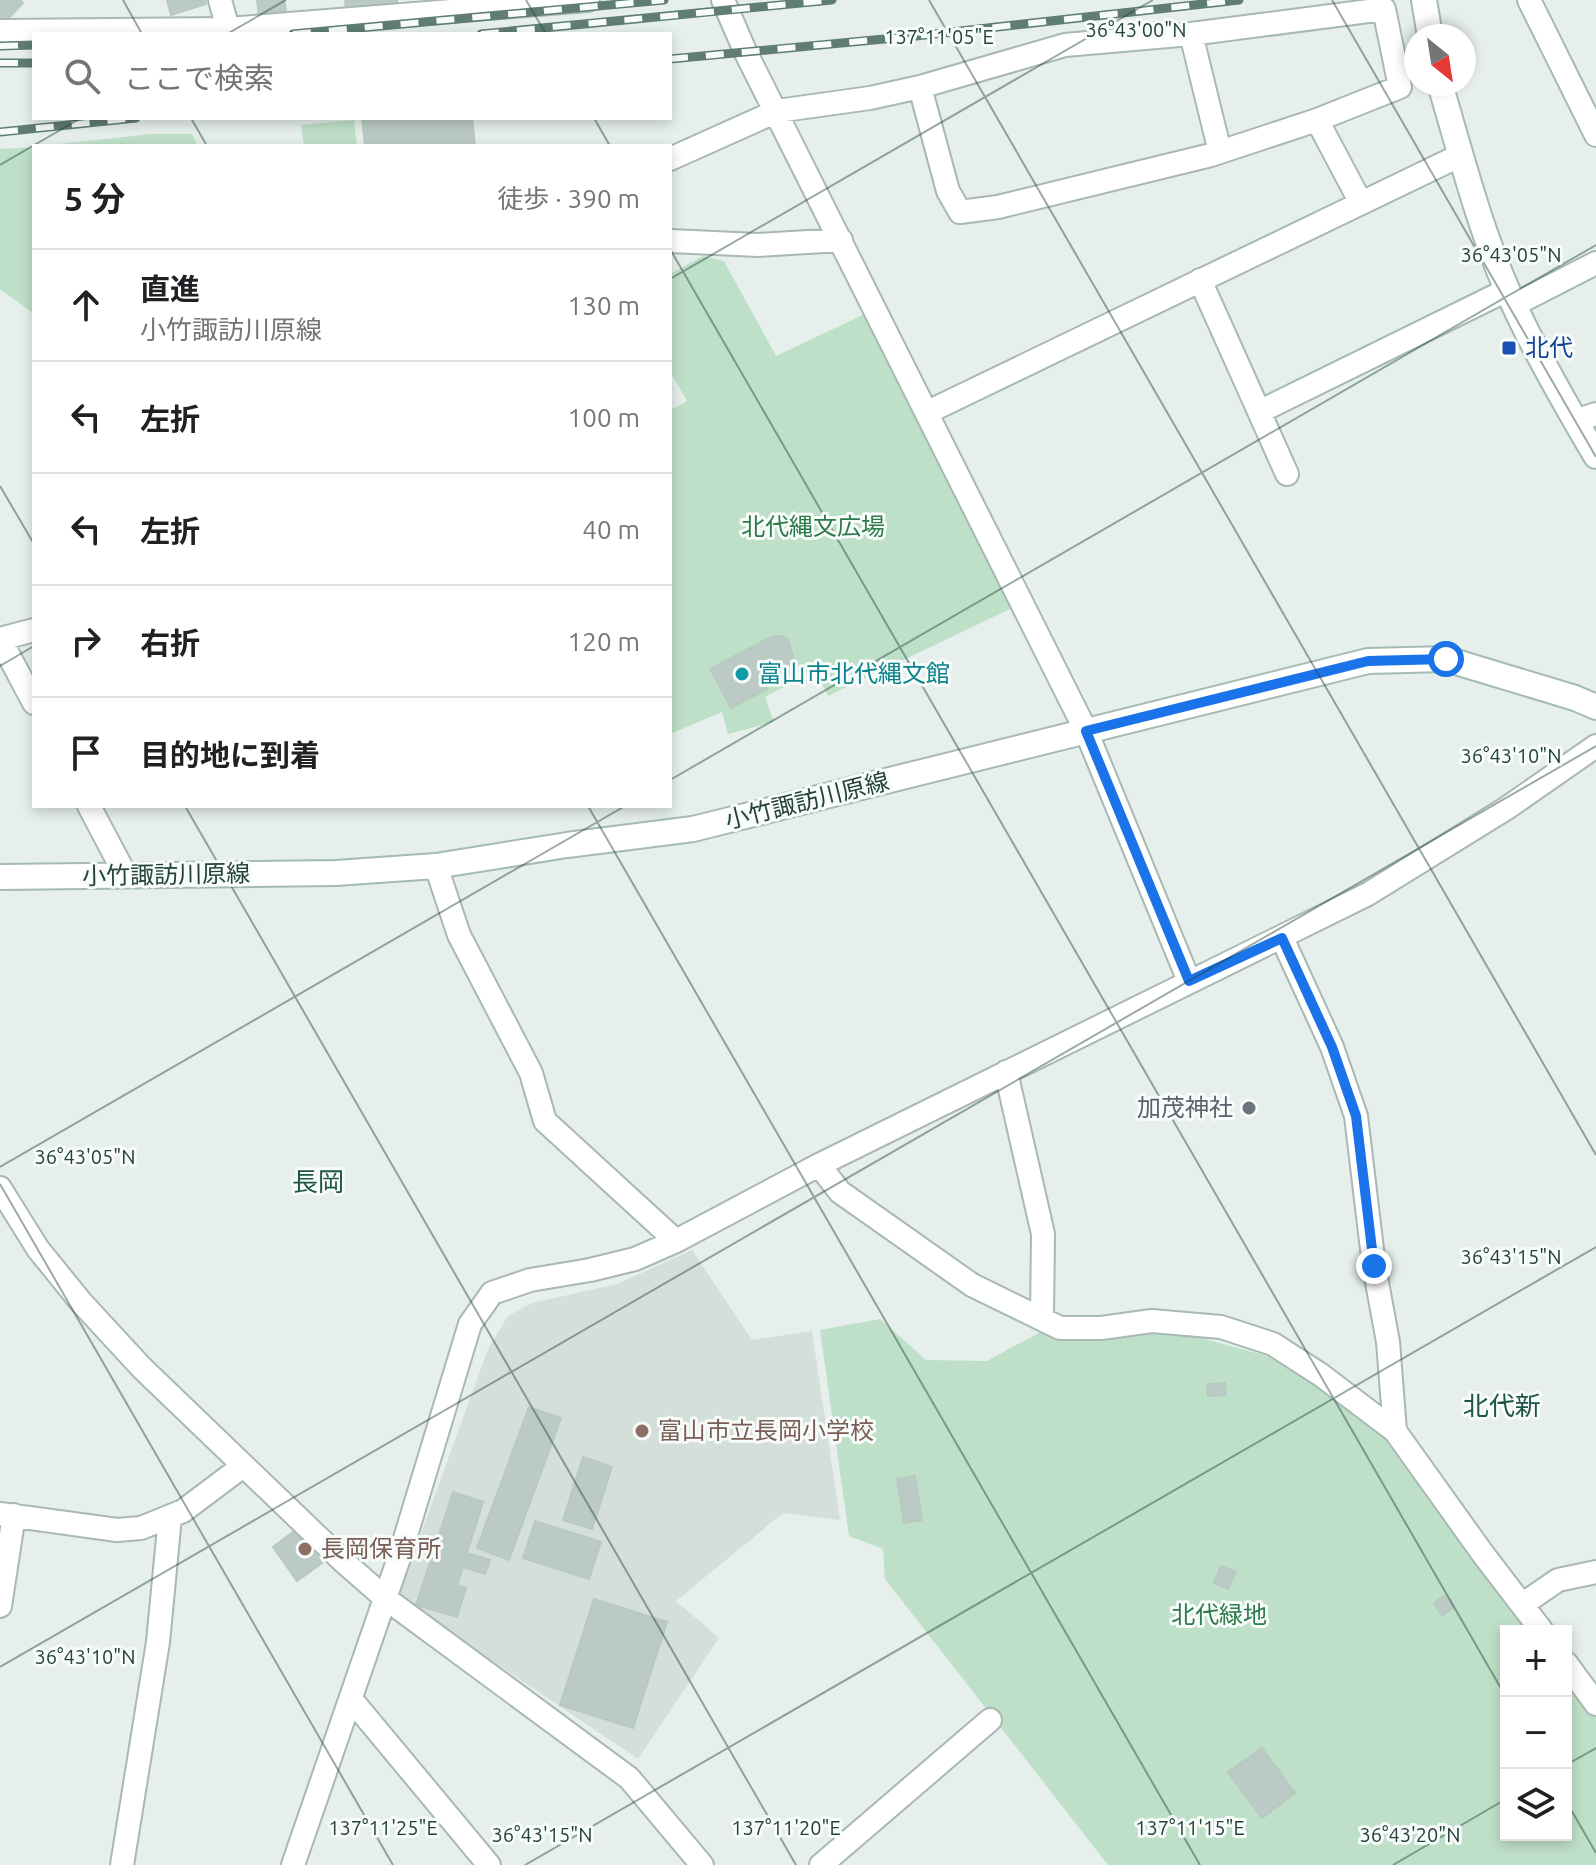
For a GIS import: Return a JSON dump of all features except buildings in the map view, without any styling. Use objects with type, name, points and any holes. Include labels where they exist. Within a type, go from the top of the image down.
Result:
[{"type":"main road","points":[[1424,3],[1428,24]]},
{"type":"main road","points":[[1444,96],[1510,298],[1586,418],[1596,456]]},
{"type":"main road","name":"小竹諏訪川原線","points":[[0,877],[336,873],[436,866],[693,829],[1368,661],[1446,659],[1596,707]]},
{"type":"street","points":[[220,0],[228,29]]},
{"type":"street","points":[[0,31],[228,29],[588,0]]},
{"type":"street","points":[[723,0],[1086,731],[1189,981]]},
{"type":"street","points":[[1529,0],[1596,135]]},
{"type":"street","points":[[672,158],[777,111],[870,98],[920,87],[1065,45],[1191,34],[1384,9],[1400,87],[1317,120],[1220,152],[998,207],[960,212],[948,191],[920,87]]},
{"type":"street","points":[[1191,34],[1220,152]]},
{"type":"street","points":[[1317,120],[1361,203]]},
{"type":"street","points":[[928,412],[1461,155]]},
{"type":"street","points":[[672,241],[758,245],[841,240]]},
{"type":"street","points":[[1261,411],[1510,298],[1596,263]]},
{"type":"street","points":[[1200,280],[1287,474]]},
{"type":"street","points":[[32,631],[0,639],[32,699]]},
{"type":"street","points":[[293,1865],[429,1465],[470,1324],[492,1293],[530,1280],[635,1259],[676,1241],[819,1165],[1282,938],[1417,866],[1596,746]]},
{"type":"street","points":[[90,808],[126,876]]},
{"type":"street","points":[[436,866],[459,935],[531,1073],[545,1121],[676,1241]]},
{"type":"street","points":[[1282,938],[1332,1047],[1356,1116],[1374,1266],[1388,1342],[1395,1431]]},
{"type":"street","points":[[1006,1072],[1043,1234],[1042,1318]]},
{"type":"street","points":[[819,1165],[840,1192],[972,1285],[1060,1328],[1101,1328],[1152,1321],[1221,1327],[1273,1344],[1321,1375],[1395,1431],[1538,1625]]},
{"type":"street","points":[[0,1188],[38,1249],[81,1302],[142,1368],[243,1466],[385,1598],[629,1778],[702,1865]]},
{"type":"street","points":[[0,1606],[7,1515],[117,1530],[141,1528],[183,1511],[243,1466]]},
{"type":"street","points":[[122,1865],[158,1642],[170,1517]]},
{"type":"street","points":[[1523,1604],[1558,1580],[1596,1572]]},
{"type":"street","points":[[1572,1671],[1596,1704]]},
{"type":"street","points":[[351,1699],[489,1865]]},
{"type":"street","points":[[821,1865],[990,1720]]},
{"type":"shaded area","name":"富山市立長岡小学校","points":[[692,1250],[752,1340],[812,1331],[840,1520],[783,1513],[676,1601],[719,1638],[638,1759],[398,1597],[488,1349],[508,1316],[532,1303],[617,1284]]},
{"type":"green space","points":[[354,120],[357,144],[304,144],[301,125]]},
{"type":"green space","points":[[151,134],[192,134],[197,144],[60,144]]},
{"type":"green space","points":[[32,147],[32,313],[0,289],[0,149]]},
{"type":"green space","name":"北代縄文広場","points":[[703,256],[724,261],[776,356],[867,313],[1012,608],[828,696],[815,670],[765,697],[774,722],[728,734],[722,712],[672,733],[672,409],[687,401],[672,375],[672,273]]},
{"type":"green space","name":"北代緑地","points":[[880,1319],[926,1360],[987,1361],[1042,1331],[1099,1340],[1176,1331],[1275,1358],[1388,1437],[1527,1625],[1500,1625],[1500,1841],[1572,1841],[1572,1684],[1596,1715],[1596,1865],[1108,1865],[885,1579],[883,1549],[849,1536],[820,1330]]},
{"type":"railway","points":[[315,32],[664,0]]},
{"type":"railway","points":[[502,32],[832,0]]},
{"type":"railway","points":[[672,59],[916,36],[1239,0]]},
{"type":"railway","points":[[0,46],[32,45]]},
{"type":"railway","points":[[0,63],[32,63]]},
{"type":"railway","points":[[0,132],[117,120]]},
{"type":"place","name":"北代","points":[[1509,348]]},
{"type":"place","name":"富山市北代縄文館","points":[[742,674]]},
{"type":"place","name":"加茂神社","points":[[1249,1108]]},
{"type":"place","name":"富山市立長岡小学校","points":[[642,1431]]},
{"type":"place","name":"長岡保育所","points":[[305,1549]]},
{"type":"district","name":"長岡","points":[[318,1182]]},
{"type":"district","name":"北代新","points":[[1502,1406]]},
{"type":"route","points":[[1374,1266],[1356,1116],[1332,1047],[1282,938],[1189,981],[1086,731],[1368,661],[1446,659]]}]
